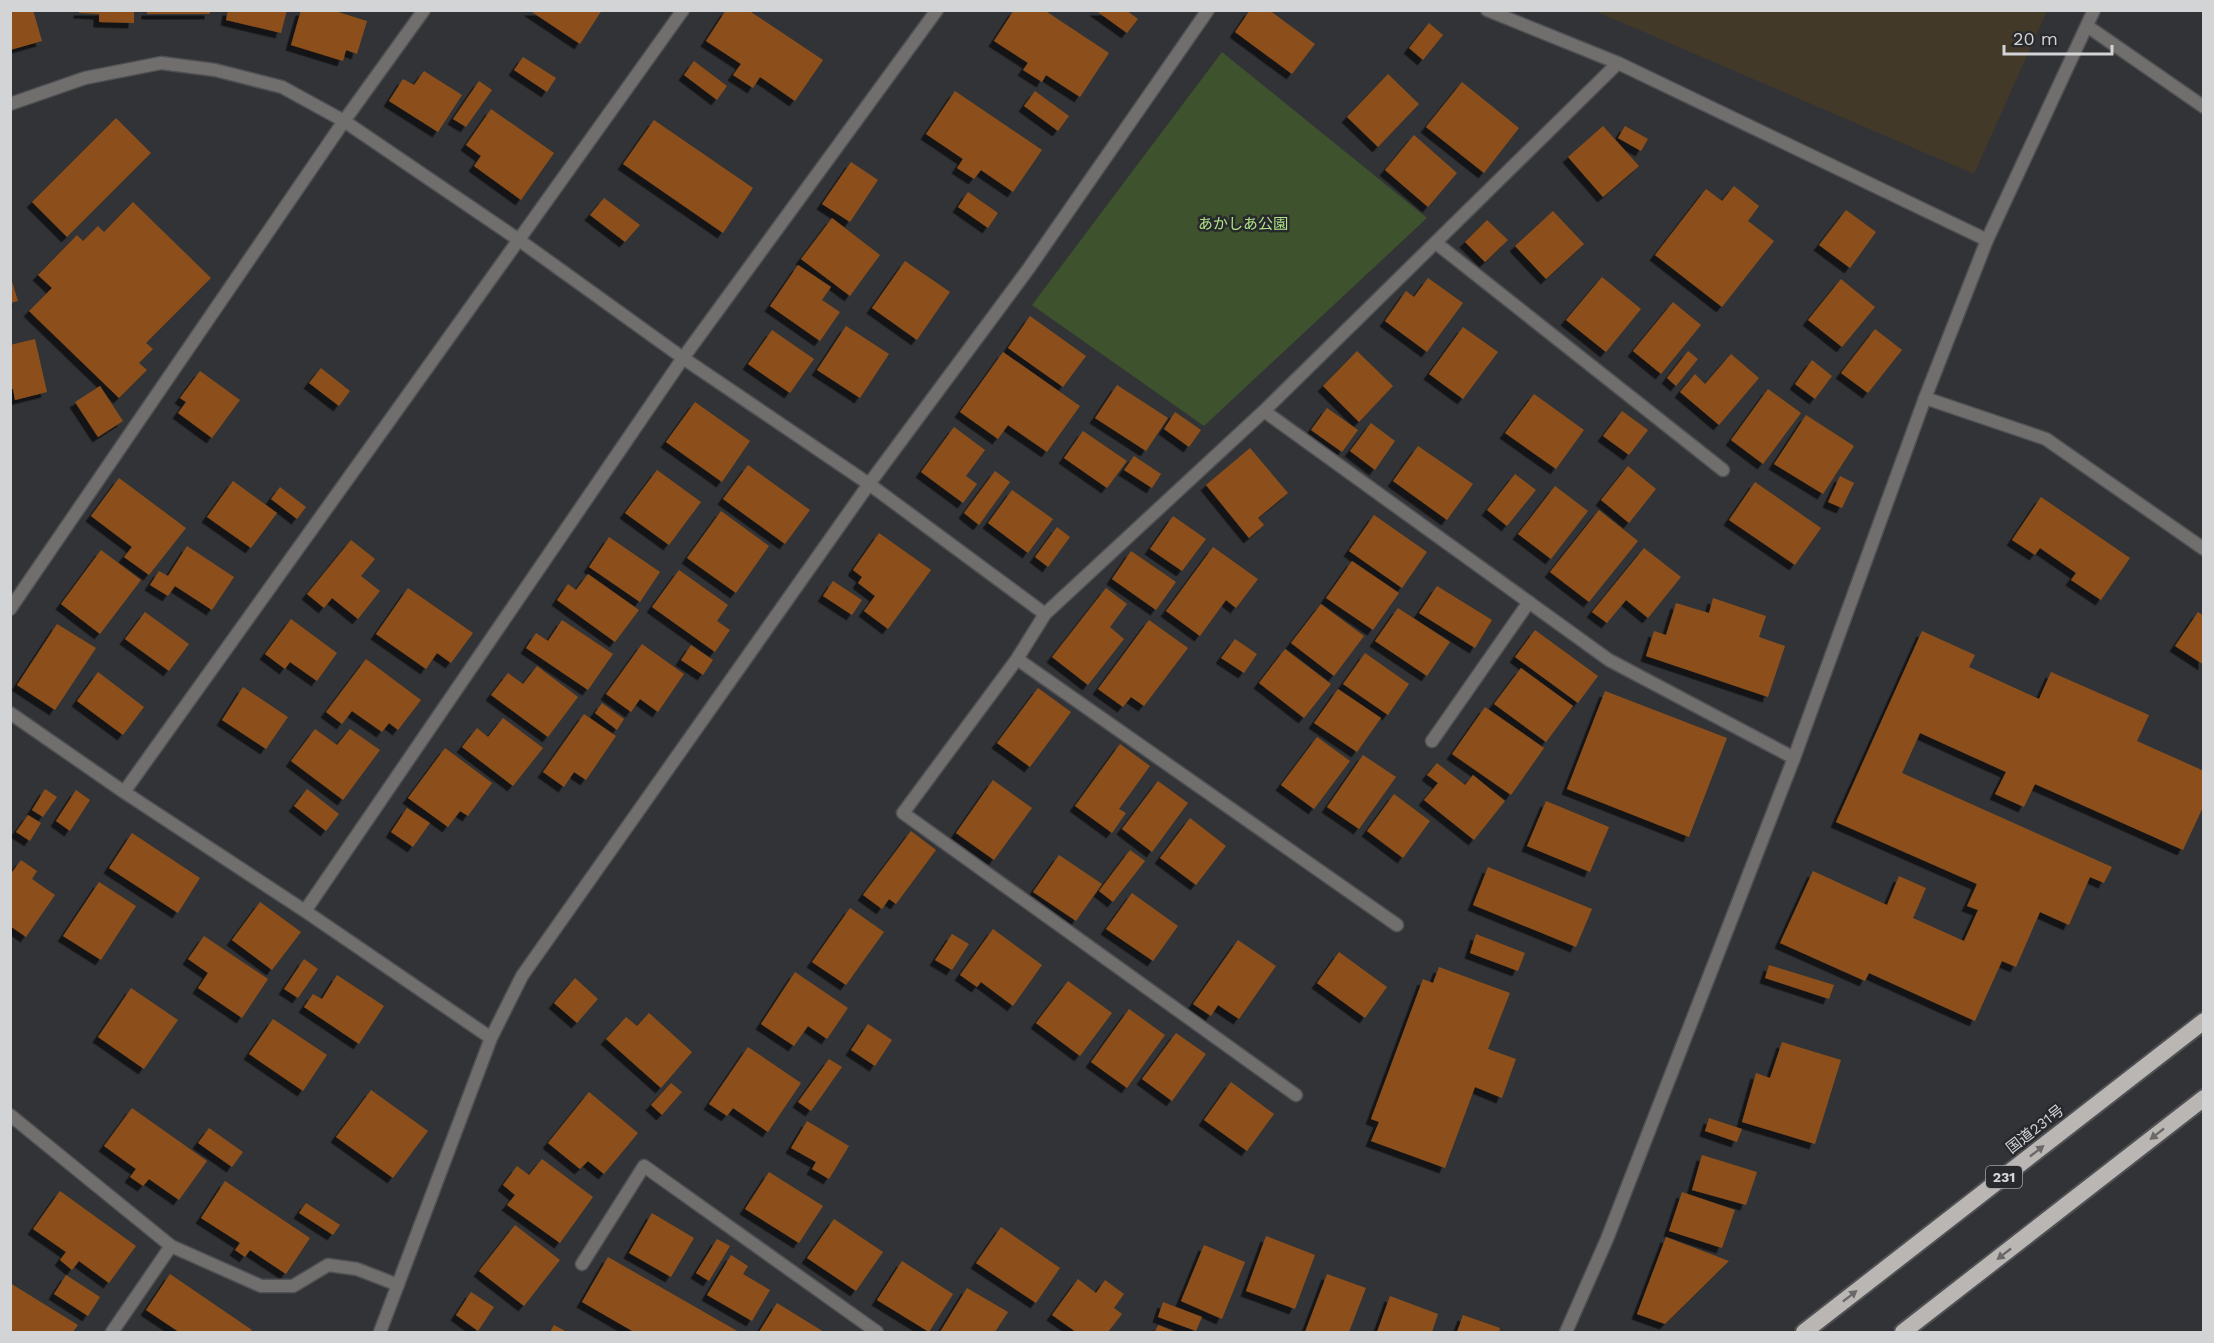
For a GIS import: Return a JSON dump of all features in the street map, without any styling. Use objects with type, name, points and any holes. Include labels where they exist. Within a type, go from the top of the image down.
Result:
[{"type":"highway","name":"国道231号","points":[[1804,1332],[2204,1021]]},
{"type":"highway","points":[[1903,1332],[2204,1098]]},
{"type":"street","points":[[10,609],[344,121],[424,10]]},
{"type":"street","points":[[124,792],[683,10]]},
{"type":"street","points":[[305,911],[683,358],[937,10]]},
{"type":"street","points":[[380,1332],[491,1038],[522,976],[870,484],[1029,268],[1208,10]]},
{"type":"street","points":[[1566,1332],[1611,1227],[1794,758],[1925,398],[1988,240],[2094,10]]},
{"type":"street","points":[[1493,12],[1618,63],[1988,240]]},
{"type":"street","points":[[2087,26],[2204,107]]},
{"type":"street","points":[[11,103],[85,78],[161,63],[215,70],[282,87],[344,121],[519,240],[683,358],[870,484],[1045,614]]},
{"type":"street","points":[[1296,1095],[903,813],[1017,659],[1045,614],[1264,411],[1618,63]]},
{"type":"street","points":[[1436,243],[1723,470]]},
{"type":"street","points":[[1925,398],[2046,439],[2204,549]]},
{"type":"street","points":[[1264,411],[1609,660],[1794,758]]},
{"type":"street","points":[[1432,741],[1529,602]]},
{"type":"street","points":[[1017,659],[1397,925]]},
{"type":"street","points":[[10,713],[491,1038]]},
{"type":"street","points":[[10,1116],[171,1246],[261,1286],[293,1286],[328,1265],[357,1269],[398,1285]]},
{"type":"street","points":[[582,1264],[644,1166],[877,1332]]},
{"type":"street","points":[[112,1332],[171,1246]]},
{"type":"shaded area","points":[[2047,10],[1974,174],[1595,11]]},
{"type":"green space","name":"あかしあ公園","points":[[1222,52],[1427,218],[1204,426],[1032,305]]},
{"type":"building","points":[[10,10],[33,10],[42,41],[10,50]]},
{"type":"building","points":[[79,10],[134,10],[134,23],[99,22],[99,14],[79,13]]},
{"type":"building","points":[[147,10],[210,10],[210,14],[147,14]]},
{"type":"building","points":[[228,10],[287,10],[281,33],[226,20]]},
{"type":"building","points":[[301,10],[332,10],[367,21],[357,54],[346,50],[343,61],[291,45]]},
{"type":"building","points":[[529,10],[602,10],[580,44]]},
{"type":"building","points":[[726,10],[748,10],[823,60],[795,101],[760,77],[753,88],[733,75],[741,64],[706,41]]},
{"type":"building","points":[[1014,10],[1044,10],[1109,53],[1080,97],[1046,75],[1042,82],[1023,70],[1028,63],[994,41]]},
{"type":"building","points":[[1095,10],[1126,10],[1138,19],[1127,33]]},
{"type":"building","points":[[1250,10],[1269,10],[1315,44],[1292,74],[1235,32]]},
{"type":"building","points":[[1429,23],[1443,35],[1423,60],[1409,48]]},
{"type":"building","points":[[523,57],[556,78],[547,92],[514,70]]},
{"type":"building","points":[[694,61],[727,86],[717,100],[684,75]]},
{"type":"building","points":[[424,71],[462,95],[438,132],[389,101],[403,79],[414,85]]},
{"type":"building","points":[[1388,74],[1419,104],[1378,147],[1347,117]]},
{"type":"building","points":[[479,81],[492,90],[466,127],[453,119]]},
{"type":"building","points":[[1462,82],[1519,128],[1484,173],[1426,127]]},
{"type":"building","points":[[955,91],[1042,150],[1013,192],[981,170],[974,179],[957,168],[963,159],[926,134]]},
{"type":"building","points":[[1035,91],[1069,116],[1058,131],[1024,106]]},
{"type":"building","points":[[491,109],[554,153],[521,200],[474,166],[481,156],[466,145]]},
{"type":"building","points":[[116,118],[151,153],[67,237],[32,202]]},
{"type":"building","points":[[654,120],[753,188],[723,233],[623,164]]},
{"type":"building","points":[[1603,126],[1639,166],[1603,197],[1568,157]]},
{"type":"building","points":[[1625,126],[1648,139],[1641,151],[1618,138]]},
{"type":"building","points":[[1414,135],[1457,173],[1428,207],[1385,170]]},
{"type":"building","points":[[851,162],[878,180],[850,222],[822,204]]},
{"type":"building","points":[[1734,186],[1759,206],[1748,221],[1774,241],[1722,307],[1655,255],[1706,189],[1722,201]]},
{"type":"building","points":[[968,192],[998,213],[988,228],[958,207]]},
{"type":"building","points":[[604,198],[640,225],[625,242],[590,215]]},
{"type":"building","points":[[133,202],[211,278],[146,343],[153,349],[139,363],[147,370],[119,398],[29,311],[52,288],[38,275],[77,235],[83,241],[98,226],[104,232]]},
{"type":"building","points":[[1846,210],[1876,232],[1850,268],[1819,245]]},
{"type":"building","points":[[1553,211],[1584,244],[1546,279],[1515,246]]},
{"type":"building","points":[[832,218],[880,255],[850,296],[801,259]]},
{"type":"building","points":[[1487,220],[1508,240],[1485,262],[1465,242]]},
{"type":"building","points":[[905,261],[950,292],[917,340],[872,308]]},
{"type":"building","points":[[798,265],[831,287],[822,300],[840,312],[820,341],[770,306]]},
{"type":"building","points":[[10,275],[18,301],[10,303]]},
{"type":"building","points":[[1602,277],[1641,309],[1606,352],[1566,320]]},
{"type":"building","points":[[1428,278],[1463,303],[1427,352],[1385,321],[1406,291],[1414,297]]},
{"type":"building","points":[[1841,279],[1875,307],[1842,347],[1808,320]]},
{"type":"building","points":[[1673,302],[1701,325],[1661,374],[1633,351]]},
{"type":"building","points":[[1030,316],[1086,356],[1063,387],[1008,348]]},
{"type":"building","points":[[846,326],[889,354],[860,398],[817,370]]},
{"type":"building","points":[[1463,327],[1498,352],[1463,399],[1429,374]]},
{"type":"building","points":[[1875,329],[1902,350],[1868,393],[1841,373]]},
{"type":"building","points":[[772,330],[814,359],[790,393],[748,364]]},
{"type":"building","points":[[35,339],[47,392],[15,400],[13,389],[10,389],[10,345]]},
{"type":"building","points":[[1357,351],[1393,386],[1359,422],[1323,386]]},
{"type":"building","points":[[1688,351],[1698,359],[1676,386],[1667,378]]},
{"type":"building","points":[[1003,352],[1080,406],[1047,452],[1008,425],[998,439],[960,412]]},
{"type":"building","points":[[1731,354],[1759,378],[1719,425],[1680,392],[1695,374],[1705,384]]},
{"type":"building","points":[[1812,360],[1832,376],[1815,399],[1795,384]]},
{"type":"building","points":[[321,368],[350,391],[339,406],[309,383]]},
{"type":"building","points":[[200,371],[240,400],[212,438],[178,413],[186,402],[180,398]]},
{"type":"building","points":[[1117,385],[1168,418],[1146,451],[1095,418]]},
{"type":"building","points":[[100,386],[123,421],[98,437],[75,402]]},
{"type":"building","points":[[1768,389],[1801,413],[1763,464],[1731,440]]},
{"type":"building","points":[[1534,394],[1584,430],[1556,469],[1505,433]]},
{"type":"building","points":[[695,402],[750,441],[722,482],[666,442]]},
{"type":"building","points":[[1327,408],[1358,430],[1342,452],[1311,430]]},
{"type":"building","points":[[1622,411],[1648,430],[1629,455],[1603,436]]},
{"type":"building","points":[[1175,412],[1201,430],[1189,447],[1164,429]]},
{"type":"building","points":[[1806,415],[1854,446],[1823,494],[1774,464]]},
{"type":"building","points":[[1371,423],[1395,441],[1375,470],[1350,451]]},
{"type":"building","points":[[954,427],[985,450],[966,476],[977,484],[963,503],[921,472]]},
{"type":"building","points":[[1083,431],[1127,461],[1107,488],[1064,458]]},
{"type":"building","points":[[1418,446],[1473,484],[1447,520],[1393,481]]},
{"type":"building","points":[[1250,448],[1288,493],[1258,518],[1264,525],[1249,538],[1206,485]]},
{"type":"building","points":[[1134,456],[1161,474],[1152,488],[1124,470]]},
{"type":"building","points":[[748,465],[810,510],[785,544],[723,499]]},
{"type":"building","points":[[1628,466],[1656,489],[1629,523],[1601,500]]},
{"type":"building","points":[[657,470],[701,502],[669,545],[625,513]]},
{"type":"building","points":[[995,471],[1010,482],[979,525],[964,513]]},
{"type":"building","points":[[1515,474],[1536,490],[1507,526],[1487,510]]},
{"type":"building","points":[[1840,476],[1854,483],[1842,508],[1828,502]]},
{"type":"building","points":[[119,478],[186,528],[149,575],[124,557],[132,547],[91,516]]},
{"type":"building","points":[[233,481],[277,513],[251,548],[207,517]]},
{"type":"building","points":[[1755,482],[1821,528],[1795,565],[1729,520]]},
{"type":"building","points":[[1555,486],[1588,511],[1551,559],[1518,534]]},
{"type":"building","points":[[280,487],[306,507],[297,519],[271,499]]},
{"type":"building","points":[[1012,490],[1053,519],[1028,553],[988,523]]},
{"type":"building","points":[[2041,497],[2130,558],[2101,600],[2071,580],[2076,573],[2040,548],[2035,555],[2012,540]]},
{"type":"building","points":[[1599,510],[1638,541],[1589,602],[1550,572]]},
{"type":"building","points":[[721,511],[769,546],[736,593],[687,558]]},
{"type":"building","points":[[1374,515],[1427,552],[1402,588],[1349,551]]},
{"type":"building","points":[[1173,516],[1206,539],[1182,571],[1150,549]]},
{"type":"building","points":[[1057,527],[1070,537],[1048,567],[1035,557]]},
{"type":"building","points":[[879,533],[931,570],[888,629],[864,611],[875,596],[858,583],[862,577],[853,570]]},
{"type":"building","points":[[609,537],[660,572],[640,602],[589,567]]},
{"type":"building","points":[[351,540],[375,559],[361,576],[380,591],[358,619],[332,598],[324,608],[307,594]]},
{"type":"building","points":[[187,546],[234,577],[212,610],[175,586],[168,596],[150,585],[159,571],[168,576]]},
{"type":"building","points":[[1213,547],[1258,579],[1236,608],[1226,600],[1200,636],[1166,611]]},
{"type":"building","points":[[1644,548],[1681,577],[1648,618],[1626,600],[1607,623],[1592,612]]},
{"type":"building","points":[[101,550],[141,580],[100,634],[61,604]]},
{"type":"building","points":[[1131,551],[1176,582],[1156,610],[1112,579]]},
{"type":"building","points":[[1352,561],[1399,593],[1373,630],[1326,598]]},
{"type":"building","points":[[679,570],[728,605],[717,621],[730,630],[715,652],[652,607]]},
{"type":"building","points":[[588,574],[639,610],[615,642],[557,600],[568,584],[576,590]]},
{"type":"building","points":[[833,581],[862,600],[852,615],[823,596]]},
{"type":"building","points":[[1437,586],[1492,620],[1475,648],[1419,613]]},
{"type":"building","points":[[408,588],[473,633],[451,663],[437,653],[426,669],[376,634]]},
{"type":"building","points":[[1106,588],[1127,604],[1110,627],[1124,639],[1088,685],[1052,657]]},
{"type":"building","points":[[1713,598],[1766,616],[1759,637],[1785,646],[1768,697],[1646,656],[1654,631],[1666,635],[1676,603],[1709,613]]},
{"type":"building","points":[[1321,604],[1364,636],[1334,676],[1291,643]]},
{"type":"building","points":[[1398,608],[1450,642],[1427,676],[1375,641]]},
{"type":"building","points":[[145,612],[189,644],[169,671],[125,639]]},
{"type":"building","points":[[2198,612],[2204,616],[2204,665],[2175,646]]},
{"type":"building","points":[[291,619],[337,653],[317,681],[290,662],[285,669],[265,654]]},
{"type":"building","points":[[562,620],[613,654],[588,690],[526,648],[536,633],[548,641]]},
{"type":"building","points":[[1149,620],[1188,648],[1144,706],[1131,697],[1123,707],[1098,689]]},
{"type":"building","points":[[57,624],[96,648],[55,710],[17,685]]},
{"type":"building","points":[[1535,630],[1598,676],[1578,703],[1515,657]]},
{"type":"building","points":[[1922,631],[1975,655],[1969,667],[2039,699],[2051,672],[2149,715],[2137,741],[2204,771],[2204,805],[2183,850],[2035,784],[2024,807],[1995,794],[2006,772],[1920,733],[1902,773],[2112,867],[2104,883],[2090,877],[2069,925],[2040,912],[2016,967],[2002,961],[1975,1021],[1869,973],[1865,981],[1780,943],[1813,871],[1887,905],[1899,876],[1926,888],[1913,918],[1964,941],[1978,910],[1967,906],[1977,884],[1836,822]]},
{"type":"building","points":[[1235,639],[1257,654],[1244,673],[1221,658]]},
{"type":"building","points":[[642,644],[684,674],[658,712],[640,699],[631,712],[606,694]]},
{"type":"building","points":[[691,645],[713,660],[703,675],[681,660]]},
{"type":"building","points":[[1285,649],[1331,684],[1304,718],[1259,683]]},
{"type":"building","points":[[1365,653],[1409,684],[1388,715],[1343,684]]},
{"type":"building","points":[[366,659],[421,700],[398,730],[389,723],[382,732],[352,711],[342,724],[326,712]]},
{"type":"building","points":[[537,666],[578,697],[548,737],[491,695],[508,673],[523,684]]},
{"type":"building","points":[[1521,668],[1573,706],[1546,742],[1494,704]]},
{"type":"building","points":[[98,672],[144,707],[123,735],[77,701]]},
{"type":"building","points":[[243,687],[288,717],[266,749],[222,720]]},
{"type":"building","points":[[1038,688],[1071,712],[1030,767],[997,743]]},
{"type":"building","points":[[1338,689],[1381,718],[1357,752],[1314,723]]},
{"type":"building","points":[[1605,691],[1727,738],[1689,837],[1567,789]]},
{"type":"building","points":[[602,703],[624,719],[617,730],[595,713]]},
{"type":"building","points":[[1485,707],[1544,748],[1511,795],[1452,754]]},
{"type":"building","points":[[584,714],[616,736],[586,780],[574,772],[564,787],[543,772]]},
{"type":"building","points":[[503,718],[543,748],[513,786],[462,747],[477,728],[488,737]]},
{"type":"building","points":[[315,729],[337,745],[350,729],[380,750],[343,800],[291,761]]},
{"type":"building","points":[[1317,737],[1350,761],[1314,809],[1281,785]]},
{"type":"building","points":[[1120,744],[1150,766],[1119,809],[1126,813],[1112,833],[1075,806]]},
{"type":"building","points":[[445,748],[492,783],[468,816],[460,811],[448,827],[408,798]]},
{"type":"building","points":[[1363,755],[1396,777],[1359,829],[1327,807]]},
{"type":"building","points":[[1437,763],[1465,785],[1473,775],[1505,801],[1474,840],[1424,800],[1438,783],[1427,775]]},
{"type":"building","points":[[993,780],[1032,808],[994,860],[956,833]]},
{"type":"building","points":[[1158,781],[1188,803],[1152,852],[1122,829]]},
{"type":"building","points":[[45,789],[57,797],[43,817],[32,810]]},
{"type":"building","points":[[307,789],[339,814],[326,831],[294,806]]},
{"type":"building","points":[[76,790],[90,800],[70,831],[56,821]]},
{"type":"building","points":[[1394,794],[1430,821],[1403,858],[1367,831]]},
{"type":"building","points":[[1546,801],[1609,827],[1590,872],[1527,846]]},
{"type":"building","points":[[407,808],[430,823],[413,847],[391,832]]},
{"type":"building","points":[[28,815],[41,823],[30,841],[16,832]]},
{"type":"building","points":[[1190,818],[1226,846],[1196,885],[1160,858]]},
{"type":"building","points":[[911,831],[936,850],[896,904],[889,899],[882,909],[863,895]]},
{"type":"building","points":[[132,833],[200,878],[178,913],[109,868]]},
{"type":"building","points":[[1130,850],[1145,861],[1113,902],[1099,891]]},
{"type":"building","points":[[1059,855],[1102,884],[1076,921],[1033,892]]},
{"type":"building","points":[[21,860],[37,871],[32,879],[55,895],[26,937],[10,926],[10,875]]},
{"type":"building","points":[[1488,867],[1592,909],[1576,947],[1473,905]]},
{"type":"building","points":[[99,882],[136,906],[101,960],[63,936]]},
{"type":"building","points":[[1132,893],[1178,926],[1153,961],[1106,929]]},
{"type":"building","points":[[260,902],[301,932],[272,970],[232,940]]},
{"type":"building","points":[[850,908],[884,932],[846,985],[812,962]]},
{"type":"building","points":[[993,929],[1042,965],[1013,1006],[981,982],[977,987],[960,975]]},
{"type":"building","points":[[952,934],[969,944],[952,970],[935,960]]},
{"type":"building","points":[[1476,934],[1525,953],[1518,971],[1470,953]]},
{"type":"building","points":[[204,936],[268,979],[242,1018],[198,988],[208,973],[188,959]]},
{"type":"building","points":[[1238,940],[1276,966],[1239,1019],[1218,1005],[1211,1016],[1193,1004]]},
{"type":"building","points":[[1339,952],[1387,987],[1365,1018],[1317,983]]},
{"type":"building","points":[[304,959],[318,969],[298,998],[284,989]]},
{"type":"building","points":[[1769,965],[1834,985],[1829,999],[1765,978]]},
{"type":"building","points":[[1439,967],[1510,993],[1488,1049],[1516,1059],[1502,1098],[1475,1087],[1445,1168],[1371,1141],[1379,1122],[1371,1119],[1423,979],[1433,983]]},
{"type":"building","points":[[795,972],[848,1008],[827,1039],[808,1026],[794,1046],[761,1024]]},
{"type":"building","points":[[337,975],[384,1006],[359,1044],[304,1007],[313,994],[322,999]]},
{"type":"building","points":[[575,978],[598,999],[577,1023],[554,1003]]},
{"type":"building","points":[[1068,981],[1112,1013],[1080,1056],[1036,1023]]},
{"type":"building","points":[[131,988],[178,1020],[144,1069],[98,1037]]},
{"type":"building","points":[[1129,1009],[1165,1035],[1127,1088],[1091,1062]]},
{"type":"building","points":[[649,1013],[692,1052],[661,1088],[606,1039],[626,1017],[637,1026]]},
{"type":"building","points":[[273,1019],[327,1055],[303,1091],[249,1054]]},
{"type":"building","points":[[868,1024],[892,1040],[875,1066],[851,1050]]},
{"type":"building","points":[[1176,1033],[1206,1054],[1172,1101],[1142,1079]]},
{"type":"building","points":[[1782,1042],[1841,1060],[1815,1144],[1742,1122],[1756,1073],[1770,1078]]},
{"type":"building","points":[[748,1047],[801,1083],[768,1132],[733,1108],[727,1116],[709,1104]]},
{"type":"building","points":[[829,1059],[842,1067],[811,1111],[798,1102]]},
{"type":"building","points":[[1231,1082],[1274,1114],[1247,1151],[1204,1120]]},
{"type":"building","points":[[671,1083],[682,1092],[662,1115],[651,1105]]},
{"type":"building","points":[[371,1090],[428,1131],[393,1178],[336,1137]]},
{"type":"building","points":[[589,1092],[638,1133],[604,1174],[588,1161],[580,1169],[548,1143]]},
{"type":"building","points":[[132,1108],[207,1161],[179,1200],[149,1179],[143,1186],[130,1177],[136,1169],[104,1146]]},
{"type":"building","points":[[1709,1118],[1742,1129],[1737,1142],[1705,1131]]},
{"type":"building","points":[[807,1121],[849,1146],[829,1179],[812,1169],[816,1162],[791,1148]]},
{"type":"building","points":[[209,1128],[243,1152],[232,1167],[198,1143]]},
{"type":"building","points":[[1702,1155],[1757,1172],[1746,1205],[1692,1190]]},
{"type":"building","points":[[542,1159],[593,1197],[560,1243],[507,1205],[515,1195],[503,1185],[517,1166],[529,1175]]},
{"type":"building","points":[[769,1172],[823,1206],[799,1243],[745,1209]]},
{"type":"building","points":[[225,1181],[310,1238],[286,1274],[250,1250],[245,1257],[235,1250],[240,1243],[201,1218]]},
{"type":"building","points":[[60,1191],[136,1246],[109,1283],[79,1261],[72,1270],[60,1260],[66,1252],[33,1229]]},
{"type":"building","points":[[1682,1192],[1735,1210],[1722,1248],[1669,1231]]},
{"type":"building","points":[[306,1203],[340,1225],[333,1235],[299,1213]]},
{"type":"building","points":[[652,1213],[694,1238],[671,1277],[629,1253]]},
{"type":"building","points":[[834,1219],[883,1252],[856,1291],[807,1258]]},
{"type":"building","points":[[515,1225],[560,1260],[524,1306],[479,1271]]},
{"type":"building","points":[[1001,1227],[1060,1268],[1036,1303],[976,1263]]},
{"type":"building","points":[[1266,1236],[1315,1255],[1295,1309],[1246,1291]]},
{"type":"building","points":[[1666,1237],[1729,1261],[1665,1324],[1637,1314]]},
{"type":"building","points":[[717,1239],[730,1246],[709,1281],[696,1273]]},
{"type":"building","points":[[1204,1245],[1245,1262],[1222,1319],[1181,1301]]},
{"type":"building","points":[[731,1255],[748,1266],[743,1274],[770,1290],[752,1321],[707,1295]]},
{"type":"building","points":[[608,1257],[739,1332],[634,1332],[582,1302]]},
{"type":"building","points":[[902,1261],[953,1294],[929,1332],[877,1300]]},
{"type":"building","points":[[170,1274],[252,1330],[250,1332],[179,1332],[146,1310]]},
{"type":"building","points":[[1327,1274],[1366,1288],[1349,1332],[1305,1332]]},
{"type":"building","points":[[66,1275],[100,1297],[88,1316],[54,1294]]},
{"type":"building","points":[[1078,1279],[1096,1293],[1105,1280],[1124,1294],[1114,1308],[1122,1314],[1108,1332],[1076,1332],[1052,1315]]},
{"type":"building","points":[[10,1283],[78,1325],[73,1332],[10,1332]]},
{"type":"building","points":[[967,1288],[1008,1312],[995,1332],[940,1332]]},
{"type":"building","points":[[471,1292],[494,1307],[478,1331],[456,1315]]},
{"type":"building","points":[[1390,1296],[1438,1314],[1432,1332],[1377,1332]]},
{"type":"building","points":[[1163,1302],[1202,1317],[1196,1331],[1158,1317]]},
{"type":"building","points":[[777,1303],[824,1332],[759,1332]]},
{"type":"building","points":[[1463,1315],[1500,1328],[1499,1332],[1457,1332]]},
{"type":"building","points":[[554,1325],[567,1332],[550,1332]]},
{"type":"building","points":[[1158,1325],[1176,1332],[1155,1332]]}]
